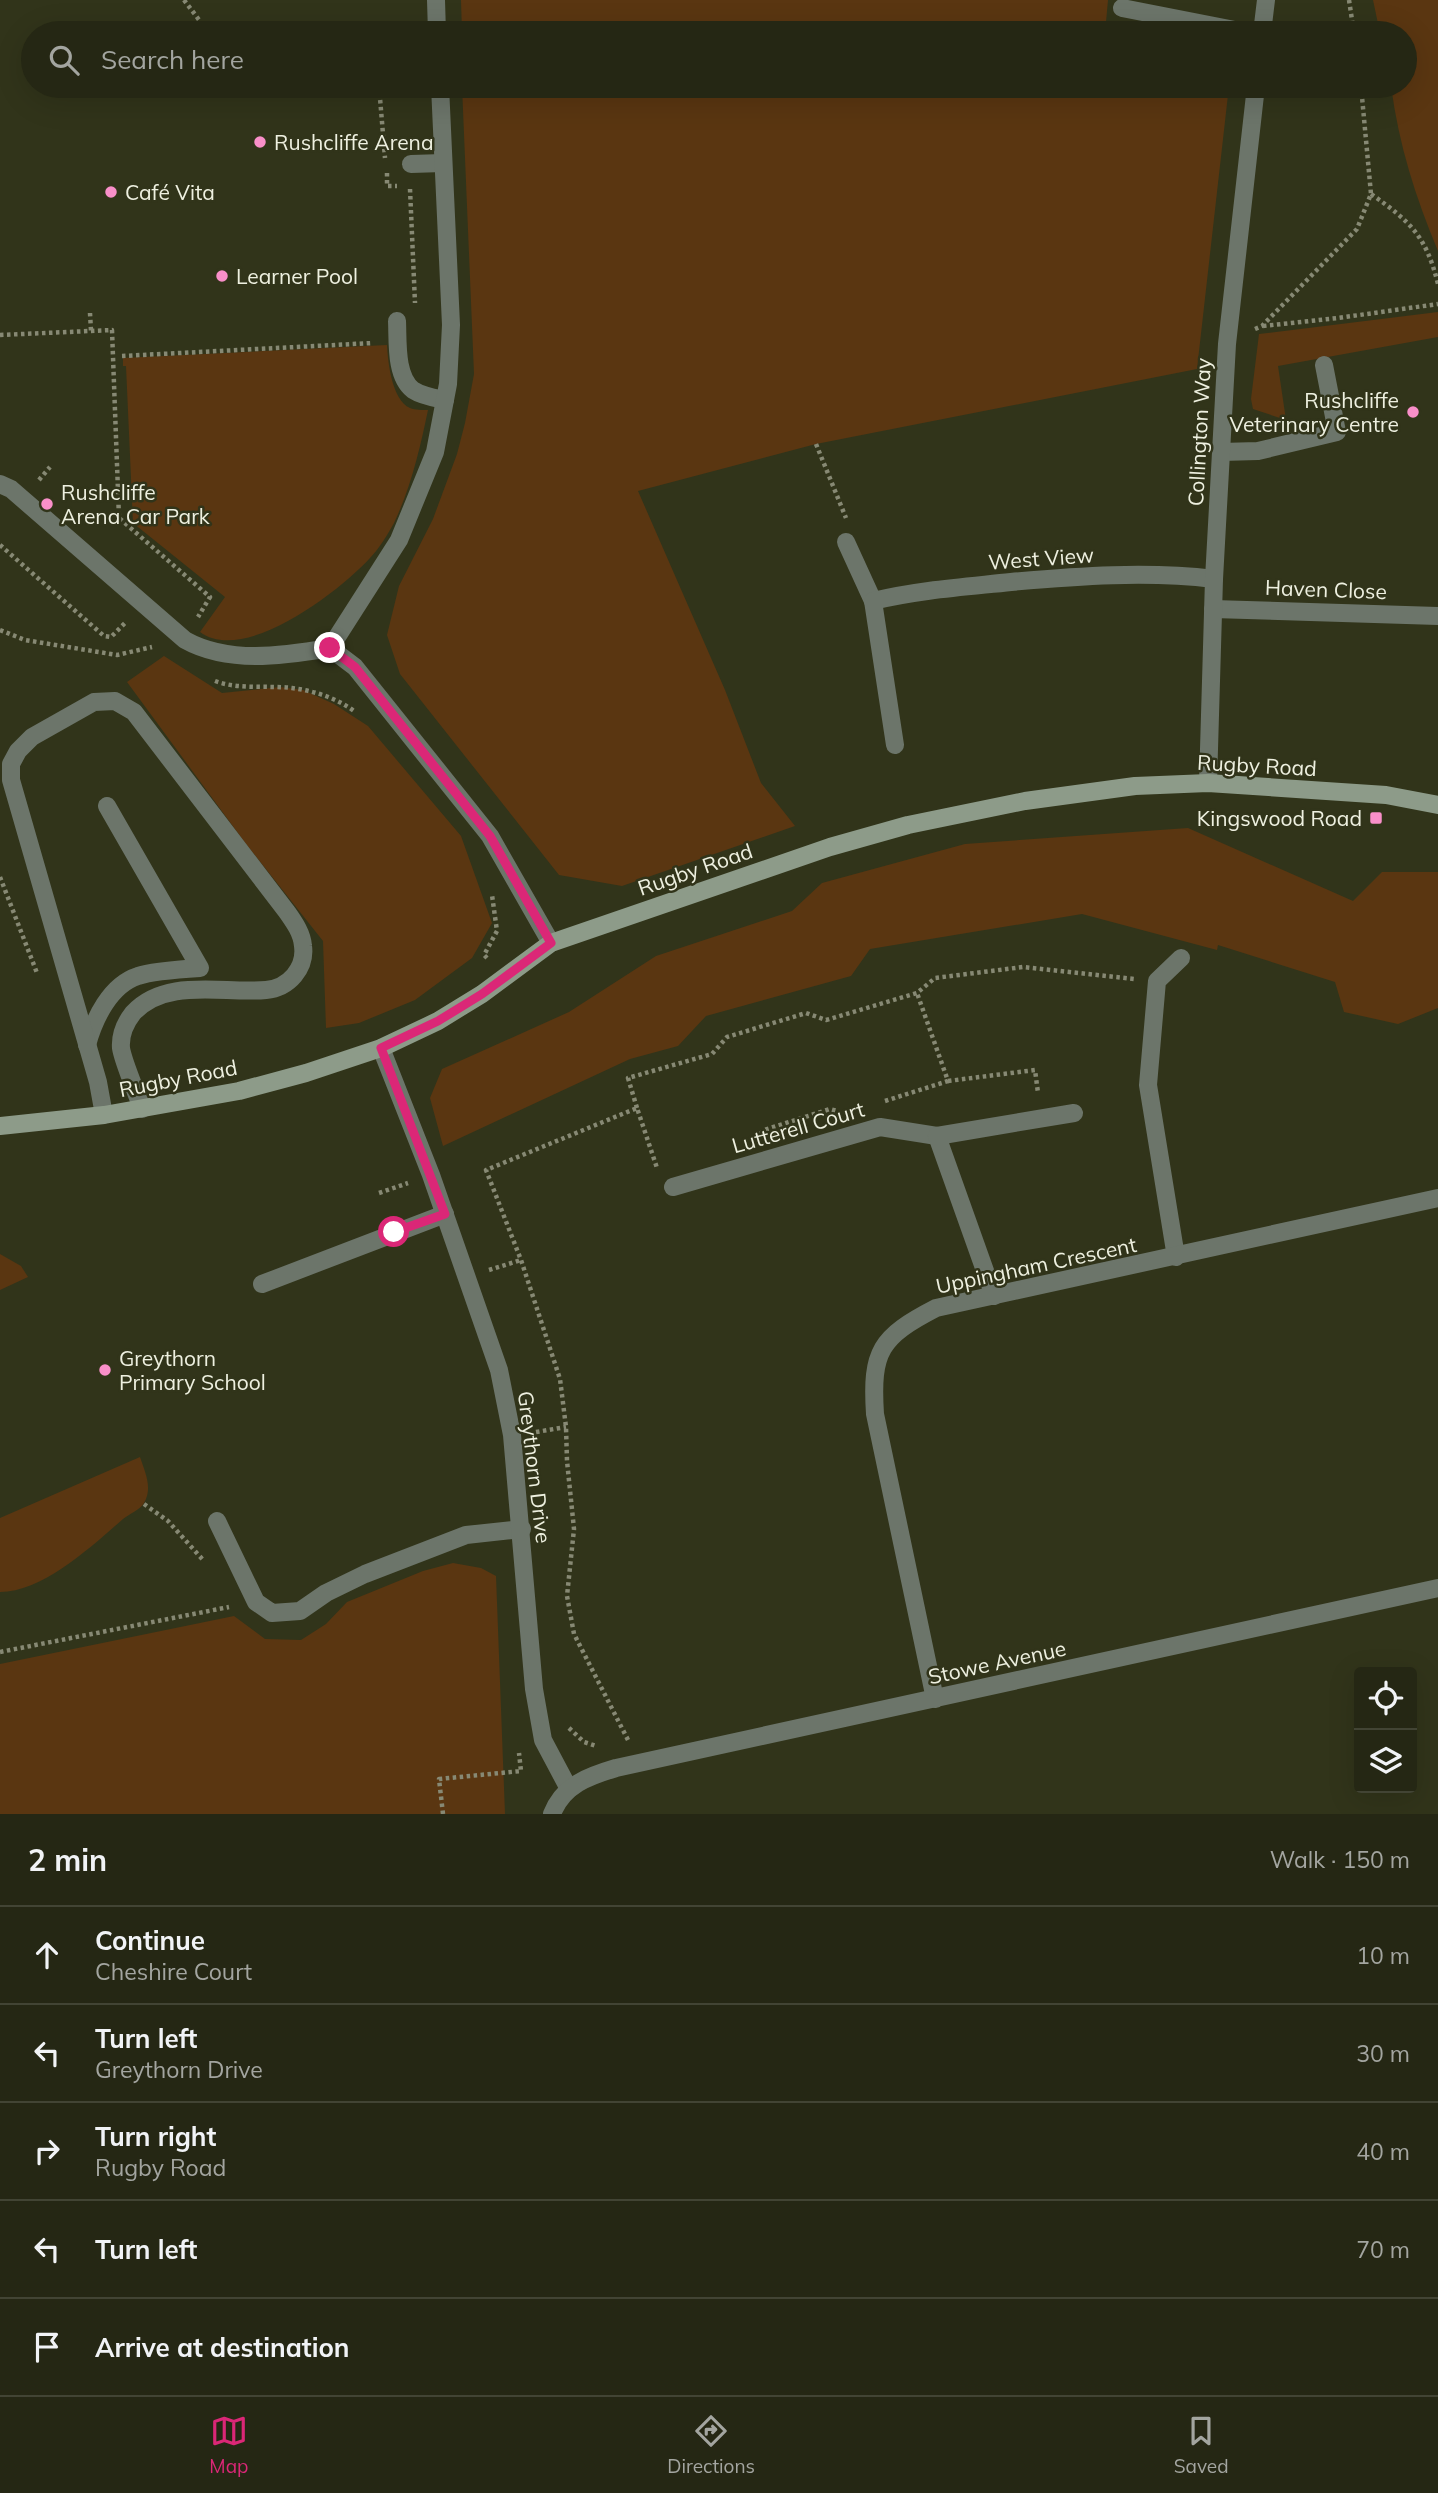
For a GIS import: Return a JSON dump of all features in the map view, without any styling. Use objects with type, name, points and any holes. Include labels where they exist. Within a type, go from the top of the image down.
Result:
[{"type":"street","points":[[436,0],[437,21]]},
{"type":"street","points":[[1263,21],[1266,0]]},
{"type":"street","points":[[1122,8],[1189,21]]},
{"type":"street","points":[[0,484],[11,489],[185,640],[201,649],[231,656],[297,654],[330,648],[399,540],[435,452],[448,384],[451,325],[440,98]]},
{"type":"street","name":"Collington Way","points":[[1208,783],[1214,579],[1227,344],[1255,98]]},
{"type":"street","points":[[411,164],[443,163]]},
{"type":"street","points":[[397,330],[398,356],[403,375],[411,389],[445,400]]},
{"type":"street","points":[[1221,452],[1258,451],[1337,432],[1324,365]]},
{"type":"street","points":[[846,542],[873,601],[895,745]]},
{"type":"street","name":"West View","points":[[873,601],[915,591],[1066,577],[1181,575],[1214,579]]},
{"type":"street","name":"Haven Close","points":[[1213,609],[1438,616]]},
{"type":"street","points":[[330,648],[355,667],[490,836],[551,943]]},
{"type":"street","points":[[104,1115],[98,1082],[11,780],[11,764],[18,751],[32,737],[94,702],[115,701],[134,712],[297,927],[303,946],[302,965],[289,982],[269,990],[161,993],[142,1003],[125,1023],[121,1047],[142,1109]]},
{"type":"street","name":"Rugby Road","points":[[0,1126],[142,1109],[239,1091],[306,1073],[381,1048],[438,1021],[551,943],[830,847],[908,825],[1025,801],[1135,786],[1208,783],[1385,795],[1438,805]]},
{"type":"street","points":[[107,806],[200,968],[201,990]]},
{"type":"street","points":[[1176,1257],[1148,1085],[1157,981],[1181,958]]},
{"type":"street","points":[[87,1045],[93,1024],[106,1002],[120,988],[138,976],[200,968]]},
{"type":"street","name":"Greythorn Drive","points":[[381,1048],[445,1214],[499,1370],[512,1435],[534,1689],[540,1727],[548,1753],[569,1789]]},
{"type":"street","name":"Lutterell Court","points":[[673,1187],[880,1127],[937,1136],[1074,1113]]},
{"type":"street","points":[[937,1136],[994,1296]]},
{"type":"street","name":"Uppingham Crescent","points":[[935,1699],[875,1414],[873,1381],[883,1345],[907,1323],[936,1308],[1438,1198]]},
{"type":"street","points":[[262,1284],[445,1214]]},
{"type":"street","points":[[217,1521],[256,1602],[272,1613],[300,1611],[326,1593],[365,1574],[466,1535],[522,1529]]},
{"type":"street","name":"Stowe Avenue","points":[[569,1789],[587,1777],[634,1764],[1438,1588]]},
{"type":"street","points":[[552,1814],[560,1798],[569,1789]]},
{"type":"path","points":[[184,0],[200,21]]},
{"type":"path","points":[[1349,0],[1352,21]]},
{"type":"path","points":[[122,356],[416,327],[410,186],[387,186],[380,98]]},
{"type":"path","points":[[1227,344],[1262,326],[1357,229],[1371,194],[1362,98]]},
{"type":"path","points":[[379,173],[387,173]]},
{"type":"path","points":[[1371,194],[1419,234],[1433,263],[1438,284]]},
{"type":"path","points":[[1262,326],[1438,304]]},
{"type":"path","points":[[90,313],[91,331]]},
{"type":"path","points":[[0,335],[112,330],[119,518],[210,597]]},
{"type":"path","points":[[816,444],[850,528],[846,542]]},
{"type":"path","points":[[0,545],[104,636],[111,637],[130,617]]},
{"type":"path","points":[[0,630],[25,640],[117,655],[153,646],[161,652]]},
{"type":"path","points":[[209,678],[222,683],[320,693],[363,717]]},
{"type":"path","points":[[488,884],[493,895],[497,931],[484,955],[505,977]]},
{"type":"path","points":[[670,1167],[658,1170],[628,1078],[712,1054],[727,1037],[806,1013],[826,1020],[917,993],[935,978],[1023,967],[1157,981]]},
{"type":"path","points":[[917,993],[948,1081]]},
{"type":"path","points":[[883,1101],[948,1081],[1035,1070],[1042,1118]]},
{"type":"path","points":[[634,1764],[629,1743],[574,1634],[567,1596],[574,1529],[560,1379],[522,1260],[486,1170],[638,1108]]},
{"type":"path","points":[[754,1141],[764,1130],[830,1110],[844,1113]]},
{"type":"path","points":[[144,1504],[168,1521],[208,1564]]},
{"type":"path","points":[[223,1595],[226,1608]]},
{"type":"path","points":[[0,1652],[256,1602]]},
{"type":"shaded area","points":[[461,0],[1108,0],[1106,21],[462,21]]},
{"type":"shaded area","points":[[1373,0],[1438,0],[1438,251],[1409,170],[1393,98],[1417,98],[1417,21],[1377,21]]},
{"type":"shaded area","points":[[462,98],[1228,98],[1197,369],[816,444],[638,491],[725,690],[761,783],[795,826],[622,886],[559,875],[400,674],[387,635],[399,586],[433,519],[457,454],[474,374]]},
{"type":"shaded area","points":[[1438,312],[1438,337],[1278,366],[1286,420],[1253,409],[1251,399],[1259,334]]},
{"type":"shaded area","points":[[387,345],[392,380],[399,397],[410,408],[428,410],[405,496],[383,541],[356,572],[315,605],[290,620],[265,632],[241,639],[219,640],[200,632],[225,597],[133,523],[126,366],[123,366],[123,358]]},
{"type":"shaded area","points":[[164,656],[222,693],[280,687],[303,690],[334,704],[368,726],[461,836],[492,923],[472,958],[415,1000],[359,1023],[326,1028],[323,941],[246,844],[127,682]]},
{"type":"shaded area","points":[[1188,828],[1353,901],[1382,872],[1438,872],[1438,1008],[1398,1024],[1344,1012],[1335,982],[1218,945],[1217,950],[1082,914],[870,949],[851,976],[706,1016],[678,1046],[630,1059],[443,1146],[430,1098],[442,1069],[569,1012],[656,956],[792,911],[822,883],[965,844]]},
{"type":"shaded area","points":[[0,1254],[21,1266],[28,1277],[0,1290]]},
{"type":"shaded area","points":[[140,1457],[148,1492],[140,1508],[50,1576],[16,1590],[0,1592],[0,1518]]},
{"type":"shaded area","points":[[453,1563],[481,1568],[496,1576],[505,1814],[0,1814],[0,1664],[234,1616],[265,1639],[301,1640],[326,1624],[347,1602],[423,1571]]},
{"type":"place","name":"Rushcliffe Arena","points":[[260,142]]},
{"type":"place","name":"Café Vita","points":[[111,192]]},
{"type":"place","name":"Learner Pool","points":[[222,276]]},
{"type":"place","name":"Rushcliffe Veterinary Centre","points":[[1413,412]]},
{"type":"place","name":"Rushcliffe Arena Car Park","points":[[47,504]]},
{"type":"place","name":"Kingswood Road","points":[[1376,818]]},
{"type":"place","name":"Greythorn Primary School","points":[[105,1370]]},
{"type":"route","points":[[330,648],[355,667],[490,836],[551,943],[482,994],[438,1021],[381,1048],[445,1214],[394,1232]]}]
